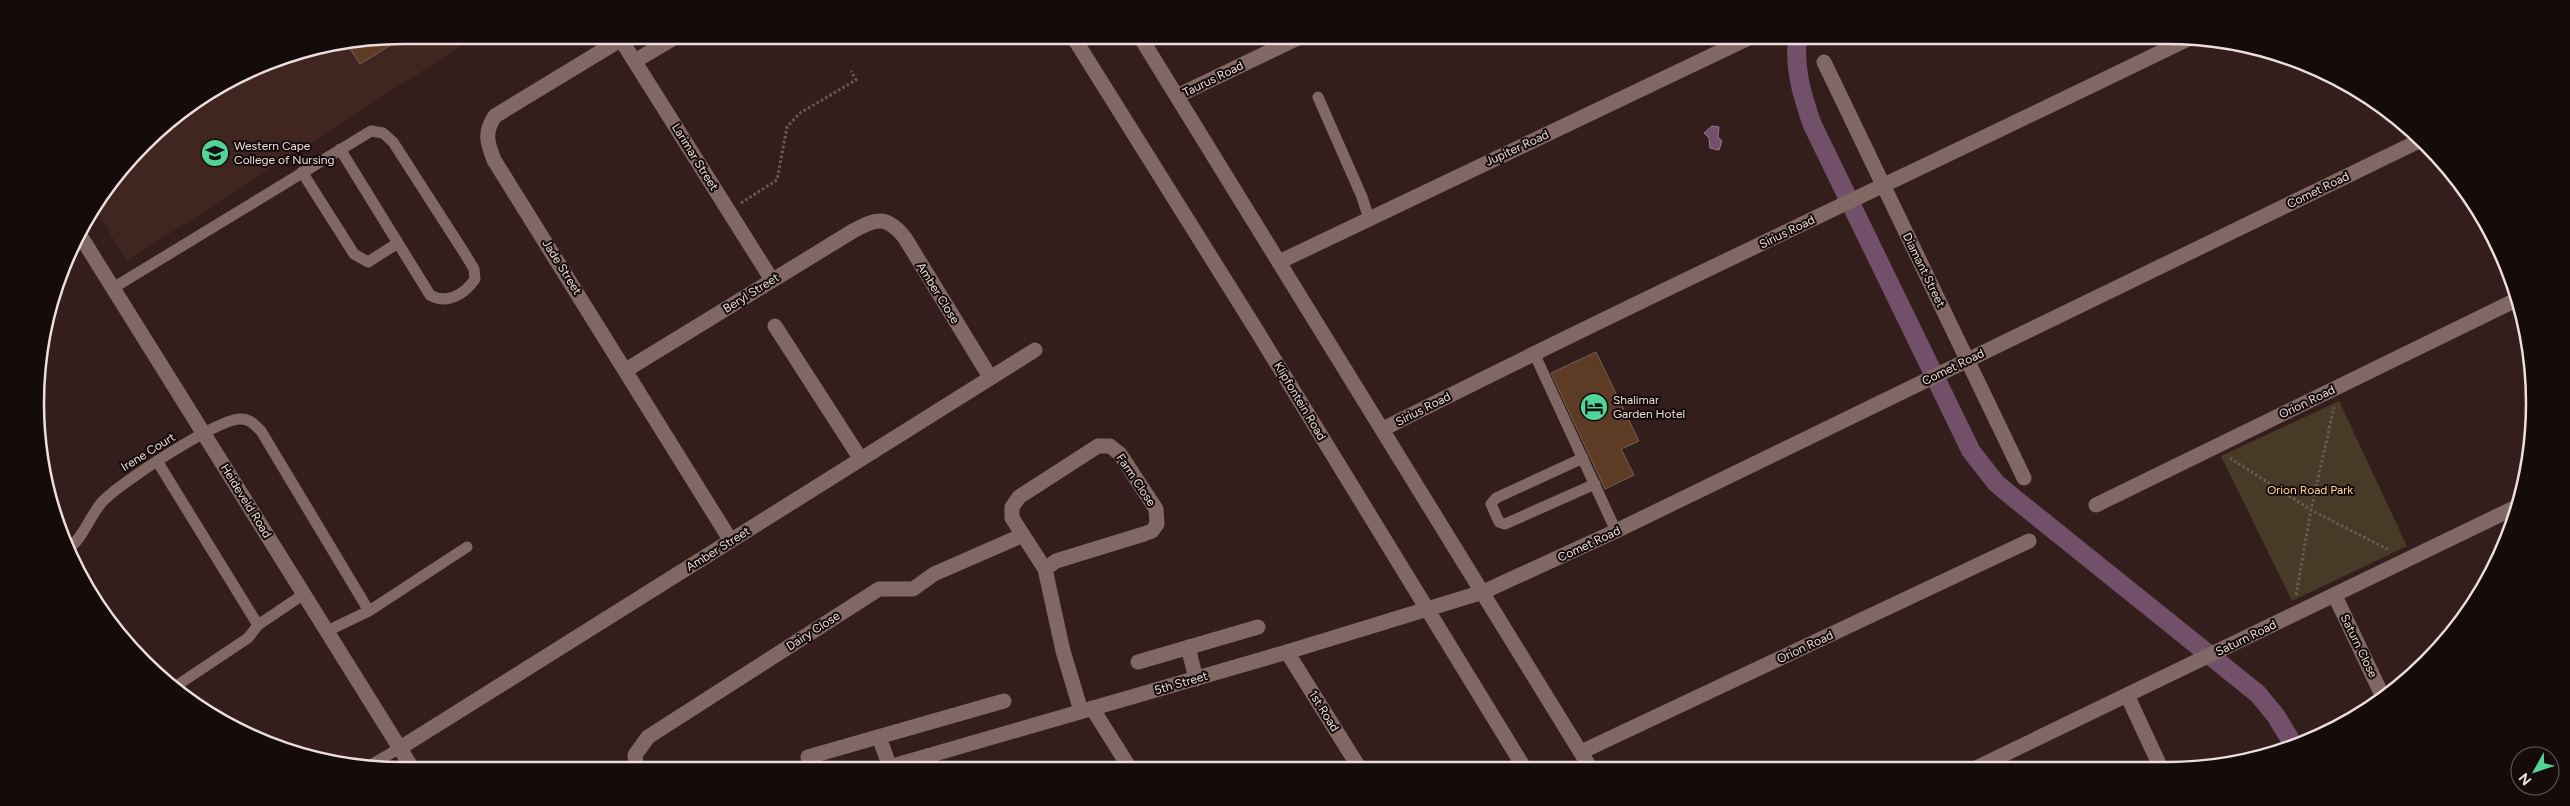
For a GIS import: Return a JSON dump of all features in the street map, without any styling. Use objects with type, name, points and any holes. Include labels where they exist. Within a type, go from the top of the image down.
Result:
[{"type":"street","name":"Jade Street","points":[[608,44],[495,116],[488,126],[486,136],[494,160],[731,541]]},
{"type":"street","name":"Larimar Street","points":[[624,44],[772,280]]},
{"type":"street","points":[[635,61],[664,44]]},
{"type":"street","name":"Klipfontein Road","points":[[1078,44],[1428,608],[1521,762]]},
{"type":"street","points":[[1145,44],[1587,762]]},
{"type":"street","name":"Taurus Road","points":[[1177,96],[1285,44]]},
{"type":"street","name":"Jupiter Road","points":[[1279,262],[1736,44]]},
{"type":"street","name":"Sirius Road","points":[[1383,429],[1534,353],[2179,45]]},
{"type":"street","name":"Diamant Street","points":[[1824,62],[2024,478]]},
{"type":"street","name":"Comet Road","points":[[1483,592],[1616,532],[1914,385],[2415,143]]},
{"type":"street","name":"Beryl Street","points":[[626,370],[853,231],[877,220]]},
{"type":"street","name":"Amber Close","points":[[877,220],[892,225],[905,238],[990,377]]},
{"type":"street","name":"Heideveld Road","points":[[83,240],[409,762]]},
{"type":"street","name":"Orion Road","points":[[2096,505],[2512,302]]},
{"type":"street","points":[[775,326],[860,458]]},
{"type":"street","name":"Amber Street","points":[[400,748],[1035,350]]},
{"type":"street","name":"Farm Close","points":[[1045,569],[1056,561],[1152,531],[1157,524],[1156,509],[1120,454],[1110,446],[1098,446],[1019,497],[1012,507],[1012,518],[1045,569],[1063,652],[1087,709],[1125,762]]},
{"type":"street","name":"Saturn Road","points":[[1988,762],[2510,510]]},
{"type":"street","name":"Dairy Close","points":[[635,762],[635,755],[648,737],[879,589],[913,589],[934,574],[1023,535]]},
{"type":"street","name":"Orion Road","points":[[1581,752],[2029,541]]},
{"type":"street","name":"5th Street","points":[[909,762],[1087,709],[1196,679],[1483,592]]},
{"type":"street","name":"Saturn Close","points":[[2335,596],[2381,692]]},
{"type":"street","points":[[1138,662],[1258,627]]},
{"type":"street","points":[[1188,647],[1196,679]]},
{"type":"street","name":"1st Road","points":[[1287,652],[1356,762]]},
{"type":"street","points":[[2127,695],[2158,762]]},
{"type":"street","points":[[808,756],[1004,701]]},
{"type":"street","points":[[879,737],[884,762]]},
{"type":"lane","points":[[1318,96],[1362,197],[1369,219]]},
{"type":"lane","points":[[113,288],[302,172],[340,149],[370,131],[383,133],[393,142],[465,254],[474,269],[475,279],[470,287],[450,299],[438,299],[430,295],[340,149]]},
{"type":"lane","points":[[302,172],[354,254],[368,262],[398,243]]},
{"type":"lane","points":[[1534,353],[1616,532]]},
{"type":"lane","name":"Irene Court","points":[[73,544],[80,538],[87,522],[104,500],[157,461],[204,434],[238,419],[253,422],[369,611]]},
{"type":"lane","points":[[1583,458],[1496,498],[1491,504],[1492,508],[1499,522],[1505,524],[1595,484]]},
{"type":"lane","points":[[157,461],[258,625]]},
{"type":"lane","points":[[327,631],[369,611],[467,547]]},
{"type":"lane","points":[[179,684],[248,638],[258,625],[304,594]]},
{"type":"lane","points":[[378,761],[400,748]]},
{"type":"path","points":[[729,211],[777,180],[787,127],[800,113],[856,80],[851,71]]},
{"type":"path","points":[[2301,611],[2296,598],[2311,510],[2338,387]]},
{"type":"path","points":[[2223,443],[2231,458],[2311,510],[2392,551],[2402,562]]},
{"type":"shaded area","name":"Western Cape College of Nursing","points":[[464,44],[127,261],[98,213],[118,184],[149,149],[203,104],[266,71],[310,56],[356,47],[380,45]]},
{"type":"shaded area","points":[[1712,126],[1719,127],[1718,137],[1722,141],[1719,150],[1710,148],[1709,138],[1704,133]]},
{"type":"green space","name":"Orion Road Park","points":[[2339,401],[2407,546],[2292,601],[2221,456]]},
{"type":"building","points":[[392,44],[360,64],[350,48]]},
{"type":"building","name":"Shalimar Garden Hotel","points":[[1596,352],[1639,441],[1621,449],[1634,475],[1605,489],[1551,373]]},
{"type":"waterway","points":[[1797,44],[1798,69],[1802,91],[1812,124],[1971,451],[1996,483],[2258,694],[2276,716],[2291,740]]},
{"type":"place","name":"Western Cape College of Nursing","points":[[215,153]]},
{"type":"place","name":"Shalimar Garden Hotel","points":[[1594,407]]}]
